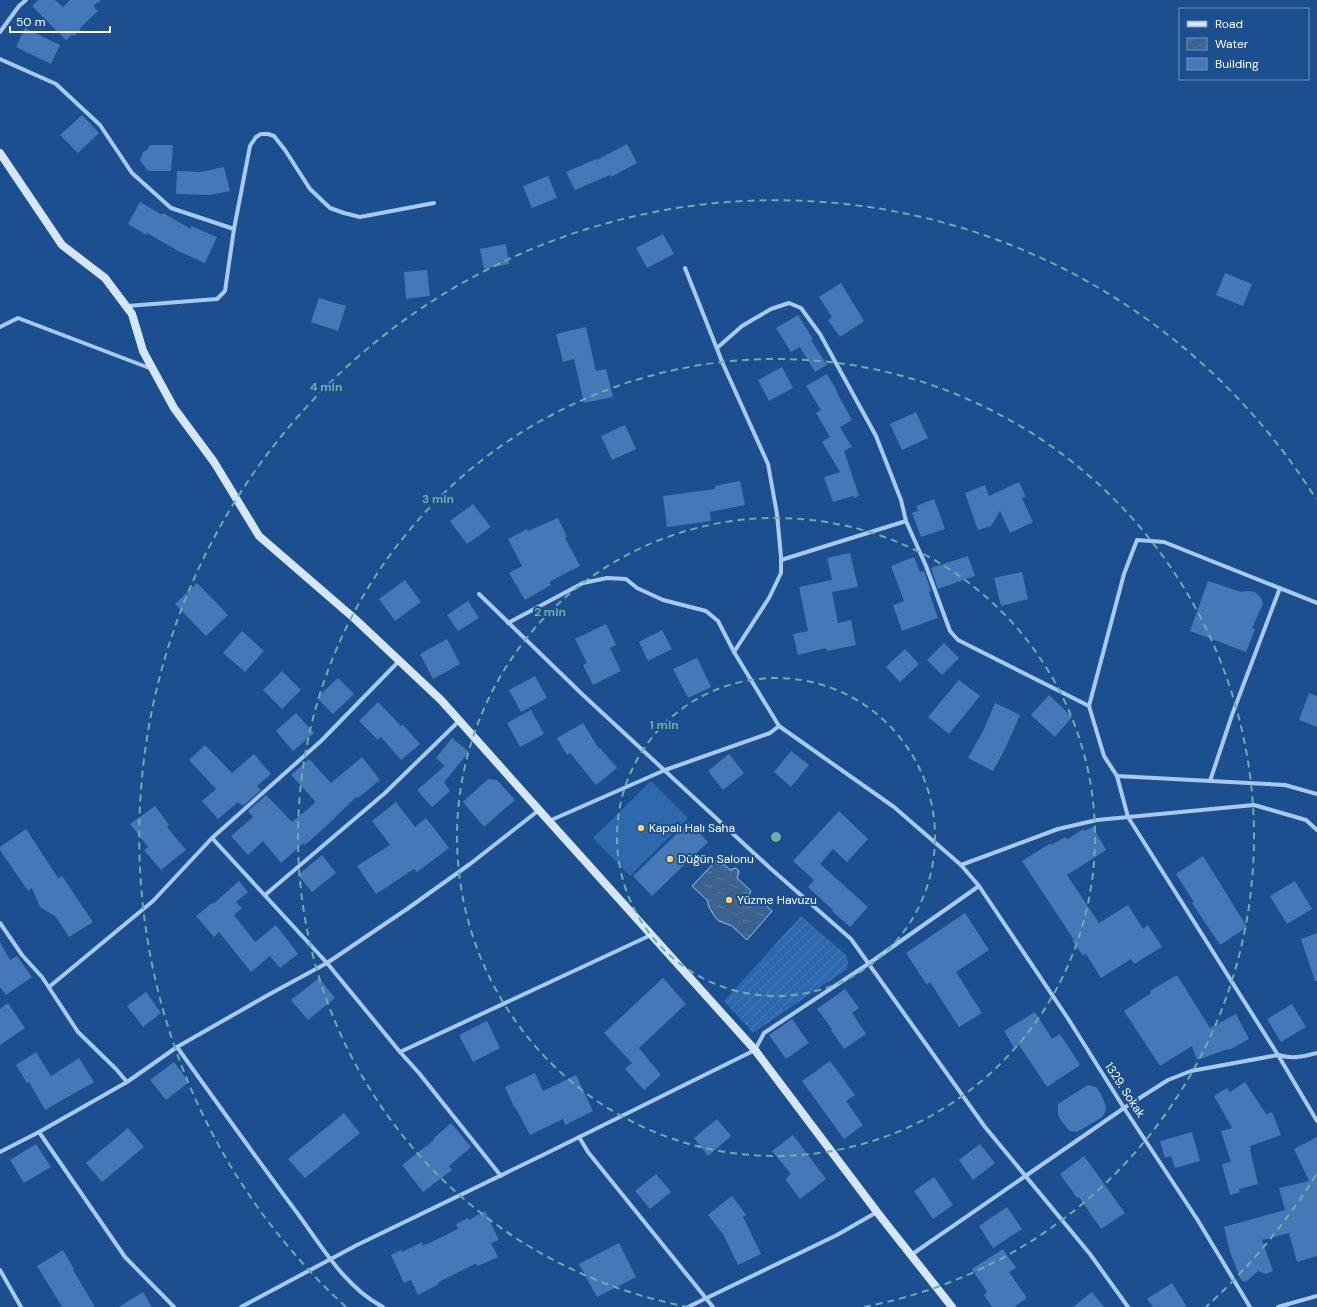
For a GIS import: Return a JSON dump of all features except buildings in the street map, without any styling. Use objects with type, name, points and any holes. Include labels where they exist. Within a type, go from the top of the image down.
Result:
[{"type":"street","points":[[0,32],[19,6],[26,0]]},
{"type":"street","points":[[0,59],[56,84],[100,125],[132,173],[171,208],[234,229]]},
{"type":"street","points":[[126,306],[217,299],[225,290],[234,229],[250,146],[256,137],[261,134],[274,136],[285,150],[310,189],[330,208],[360,217],[434,203]]},
{"type":"street","points":[[0,153],[62,245],[105,278],[132,314],[142,351],[174,408],[214,462],[259,536],[355,619],[441,700],[549,820],[755,1050],[876,1212],[912,1255],[952,1307]]},
{"type":"street","points":[[685,268],[717,348],[768,464],[777,514],[781,573],[769,598],[734,652]]},
{"type":"street","points":[[717,348],[742,326],[771,309],[789,303],[801,308],[820,334],[876,436],[901,500],[906,522],[926,566],[950,631],[958,640],[1089,706]]},
{"type":"street","points":[[0,327],[18,318],[153,370]]},
{"type":"street","points":[[781,560],[906,522]]},
{"type":"street","points":[[1317,603],[1164,542],[1137,540],[1124,574],[1089,706],[1104,756],[1117,776],[1128,817],[1278,1055],[1317,1121]]},
{"type":"street","points":[[508,623],[583,583],[607,578],[626,579],[637,588],[663,600],[706,611],[718,621],[734,652],[779,726],[770,733],[665,770],[549,820]]},
{"type":"street","points":[[1210,781],[1232,715],[1280,588]]},
{"type":"street","points":[[478,594],[583,695],[770,868],[851,939],[985,1127],[1090,1254],[1128,1307]]},
{"type":"street","points":[[49,988],[153,901],[212,838],[321,741],[399,661]]},
{"type":"street","points":[[265,895],[385,793],[459,720]]},
{"type":"street","name":"1329. Sokak","points":[[779,726],[894,807],[961,865],[979,886],[1067,1017],[1124,1108],[1197,1219],[1250,1307]]},
{"type":"street","points":[[1117,776],[1285,785],[1317,794]]},
{"type":"street","points":[[961,865],[1058,829],[1097,820],[1254,805],[1306,820],[1317,830]]},
{"type":"street","points":[[0,1152],[39,1132],[127,1082],[177,1047],[327,963],[470,864],[539,810]]},
{"type":"street","points":[[212,838],[327,963],[424,1079],[501,1176]]},
{"type":"street","points":[[241,1307],[357,1245],[501,1176],[755,1050],[764,1033],[868,964],[979,886]]},
{"type":"street","points":[[0,923],[22,955],[42,977],[78,1032],[116,1069],[127,1082]]},
{"type":"street","points":[[400,1052],[651,934]]},
{"type":"street","points":[[177,1047],[331,1259],[355,1288],[373,1302],[383,1307]]},
{"type":"street","points":[[912,1255],[1124,1108],[1168,1080],[1191,1071],[1278,1055],[1288,1058],[1317,1053]]},
{"type":"street","points":[[39,1132],[125,1257],[174,1307]]},
{"type":"street","points":[[579,1137],[588,1152],[713,1307]]},
{"type":"street","points":[[688,1307],[837,1235],[876,1212]]},
{"type":"street","points":[[0,1270],[21,1307]]},
{"type":"street","points":[[1278,1307],[1317,1296]]},
{"type":"shaded area","name":"Kapalı Halı Saha","points":[[651,781],[688,818],[630,876],[593,838]]},
{"type":"shaded area","points":[[801,916],[846,955],[848,961],[847,969],[753,1033],[724,1001]]},
{"type":"water","name":"Yüzme Havuzu","points":[[718,859],[730,870],[735,868],[738,870],[739,872],[737,878],[751,891],[749,895],[750,898],[754,901],[759,899],[772,911],[747,940],[732,926],[719,921],[709,907],[707,900],[692,886]]},
{"type":"place","name":"Kapalı Halı Saha","points":[[641,828]]},
{"type":"place","name":"Düğün Salonu","points":[[670,859]]},
{"type":"place","name":"Yüzme Havuzu","points":[[729,900]]}]
